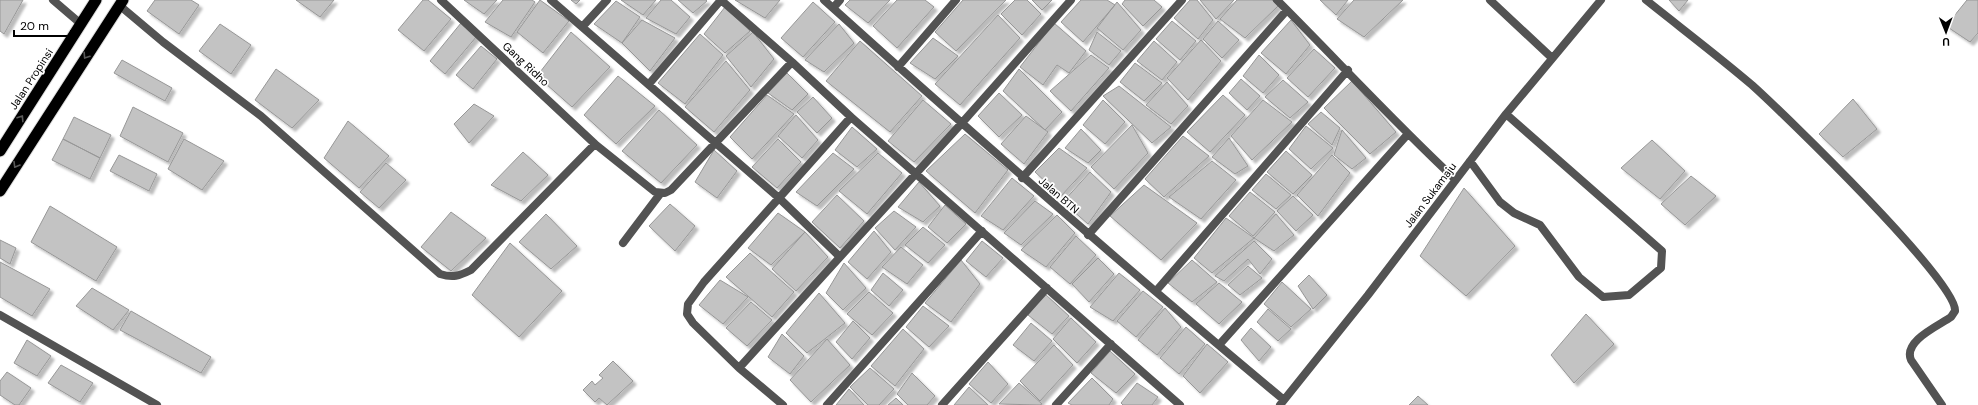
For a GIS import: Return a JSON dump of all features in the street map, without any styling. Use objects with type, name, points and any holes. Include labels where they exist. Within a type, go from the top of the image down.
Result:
[{"type":"highway","name":"Jalan Propinsi","points":[[0,151],[96,0]]},
{"type":"highway","points":[[0,192],[121,3]]},
{"type":"street","points":[[52,0],[81,24]]},
{"type":"street","name":"Gang Ridho","points":[[441,0],[595,144],[655,192],[660,194]]},
{"type":"street","points":[[552,0],[779,198],[840,257]]},
{"type":"street","points":[[583,26],[606,0]]},
{"type":"street","points":[[649,84],[721,0],[792,62],[915,174],[1111,344],[1176,404]]},
{"type":"street","name":"Jalan BTN","points":[[824,0],[1022,178],[1219,345],[1282,402]]},
{"type":"street","points":[[833,8],[840,0]]},
{"type":"street","points":[[898,66],[956,0]]},
{"type":"street","points":[[739,368],[961,124],[1071,0]]},
{"type":"street","points":[[1022,178],[1182,0]]},
{"type":"street","points":[[1277,0],[1348,70],[1407,134],[1455,179]]},
{"type":"street","points":[[1490,0],[1552,58]]},
{"type":"street","name":"Jalan Sukamaju","points":[[1282,402],[1368,295],[1506,114],[1601,0]]},
{"type":"street","points":[[1646,0],[1746,80],[1789,120],[1859,191],[1942,282],[1955,304],[1955,311],[1951,317],[1912,343],[1908,353],[1911,360],[1942,405]]},
{"type":"street","points":[[121,3],[262,116],[440,274],[450,277],[460,276],[471,270],[595,144]]},
{"type":"street","points":[[1088,235],[1287,10]]},
{"type":"street","points":[[623,243],[660,194],[671,190],[792,62]]},
{"type":"street","points":[[1156,291],[1348,70]]},
{"type":"street","points":[[1470,161],[1500,202],[1514,213],[1540,225],[1579,278],[1603,297],[1629,295],[1661,268],[1662,250],[1506,114]]},
{"type":"street","points":[[783,405],[739,368],[693,323],[687,314],[686,308],[704,282],[851,117]]},
{"type":"street","points":[[1219,345],[1407,134]]},
{"type":"street","points":[[827,405],[982,231]]},
{"type":"street","points":[[942,405],[1047,288]]},
{"type":"street","points":[[0,315],[157,405]]},
{"type":"street","points":[[1056,405],[1111,344]]},
{"type":"building","points":[[0,0],[23,0],[4,34],[0,31]]},
{"type":"building","points":[[155,0],[191,0],[199,5],[179,34],[147,11]]},
{"type":"building","points":[[296,0],[334,0],[320,17]]},
{"type":"building","points":[[423,0],[428,0],[451,19],[424,51],[398,30]]},
{"type":"building","points":[[464,0],[497,0],[484,14]]},
{"type":"building","points":[[503,0],[532,0],[535,2],[511,37],[485,22]]},
{"type":"building","points":[[540,0],[569,21],[543,53],[517,32]]},
{"type":"building","points":[[571,0],[580,0],[576,4]]},
{"type":"building","points":[[621,0],[656,0],[643,15]]},
{"type":"building","points":[[661,0],[671,0],[690,17],[676,34],[646,18]]},
{"type":"building","points":[[678,0],[706,0],[707,1],[693,13]]},
{"type":"building","points":[[735,0],[780,0],[765,18]]},
{"type":"building","points":[[850,0],[890,0],[868,23],[845,5]]},
{"type":"building","points":[[897,0],[925,0],[934,7],[897,48],[873,26]]},
{"type":"building","points":[[963,0],[1006,0],[956,51],[935,32]]},
{"type":"building","points":[[1015,0],[1027,0],[1041,14],[1022,35],[1001,14]]},
{"type":"building","points":[[1032,0],[1052,0],[1042,10]]},
{"type":"building","points":[[1081,0],[1107,0],[1115,5],[1083,42],[1061,22]]},
{"type":"building","points":[[1125,0],[1154,0],[1162,7],[1143,26],[1122,4]]},
{"type":"building","points":[[1190,0],[1197,0],[1213,20],[1198,39],[1174,18]]},
{"type":"building","points":[[1200,0],[1234,0],[1216,19]]},
{"type":"building","points":[[1237,0],[1272,0],[1278,6],[1245,38],[1220,19]]},
{"type":"building","points":[[1320,0],[1348,0],[1336,15]]},
{"type":"building","points":[[1354,0],[1403,0],[1364,37],[1337,19]]},
{"type":"building","points":[[1669,0],[1688,0],[1679,11]]},
{"type":"building","points":[[1967,0],[1978,0],[1978,33],[1970,42],[1946,26]]},
{"type":"building","points":[[616,1],[640,17],[622,43],[594,24]]},
{"type":"building","points":[[813,2],[835,22],[803,57],[781,38]]},
{"type":"building","points":[[1117,2],[1141,30],[1123,50],[1097,28]]},
{"type":"building","points":[[725,7],[750,31],[725,53],[704,34]]},
{"type":"building","points":[[998,15],[1020,38],[960,105],[935,84]]},
{"type":"building","points":[[642,20],[675,38],[650,71],[622,43]]},
{"type":"building","points":[[1291,20],[1310,45],[1286,74],[1261,53]]},
{"type":"building","points":[[1172,21],[1196,41],[1180,60],[1156,39]]},
{"type":"building","points":[[1218,21],[1239,40],[1222,58],[1203,39]]},
{"type":"building","points":[[461,23],[477,36],[445,74],[430,61]]},
{"type":"building","points":[[1054,23],[1086,51],[1069,73],[1057,65],[1043,85],[1020,67]]},
{"type":"building","points":[[220,24],[251,45],[231,74],[199,51]]},
{"type":"building","points":[[839,24],[854,43],[824,72],[805,60]]},
{"type":"building","points":[[571,32],[610,67],[572,107],[537,76]]},
{"type":"building","points":[[753,32],[774,59],[751,87],[726,56]]},
{"type":"building","points":[[1097,32],[1121,51],[1109,65],[1089,50]]},
{"type":"building","points":[[700,34],[723,55],[685,104],[658,83]]},
{"type":"building","points":[[933,38],[958,56],[935,79],[910,63]]},
{"type":"building","points":[[1201,40],[1221,61],[1188,100],[1167,78]]},
{"type":"building","points":[[860,41],[922,96],[890,132],[826,81]]},
{"type":"building","points":[[1154,41],[1177,62],[1162,80],[1137,61]]},
{"type":"building","points":[[481,46],[497,59],[473,89],[456,75]]},
{"type":"building","points":[[1314,49],[1335,68],[1308,97],[1287,78]]},
{"type":"building","points":[[1091,55],[1109,68],[1071,111],[1050,91]]},
{"type":"building","points":[[1259,55],[1279,75],[1263,93],[1243,76]]},
{"type":"building","points":[[122,60],[172,88],[165,101],[114,73]]},
{"type":"building","points":[[726,61],[750,90],[714,132],[685,107]]},
{"type":"building","points":[[1135,63],[1162,83],[1144,101],[1120,82]]},
{"type":"building","points":[[276,69],[319,100],[292,128],[255,100]]},
{"type":"building","points":[[1019,69],[1062,112],[1045,130],[1003,91]]},
{"type":"building","points":[[787,73],[808,94],[792,110],[768,93]]},
{"type":"building","points":[[618,76],[655,106],[616,144],[584,115]]},
{"type":"building","points":[[1241,79],[1260,96],[1247,110],[1229,93]]},
{"type":"building","points":[[1283,80],[1308,102],[1290,118],[1265,97]]},
{"type":"building","points":[[1352,81],[1396,132],[1370,154],[1324,108]]},
{"type":"building","points":[[1167,82],[1188,106],[1171,124],[1146,105]]},
{"type":"building","points":[[1119,86],[1171,127],[1152,143],[1103,96]]},
{"type":"building","points":[[999,93],[1022,115],[999,137],[978,116]]},
{"type":"building","points":[[767,95],[794,114],[752,159],[730,137]]},
{"type":"building","points":[[1223,95],[1245,115],[1210,152],[1187,132]]},
{"type":"building","points":[[813,97],[832,118],[817,133],[797,112]]},
{"type":"building","points":[[1853,99],[1877,129],[1843,157],[1819,134]]},
{"type":"building","points":[[923,100],[951,124],[914,162],[888,141]]},
{"type":"building","points":[[1103,100],[1125,122],[1105,144],[1083,125]]},
{"type":"building","points":[[1263,100],[1292,122],[1252,160],[1231,136]]},
{"type":"building","points":[[474,104],[494,116],[469,143],[454,124]]},
{"type":"building","points":[[133,107],[183,133],[168,162],[120,136]]},
{"type":"building","points":[[659,110],[697,145],[661,183],[622,151]]},
{"type":"building","points":[[1321,112],[1340,128],[1332,145],[1308,124]]},
{"type":"building","points":[[796,115],[818,140],[802,158],[778,136]]},
{"type":"building","points":[[1026,116],[1048,132],[1024,164],[1001,144]]},
{"type":"building","points":[[74,117],[111,135],[100,158],[63,139]]},
{"type":"building","points":[[348,121],[389,156],[359,188],[324,158]]},
{"type":"building","points":[[1132,125],[1148,153],[1114,189],[1091,167]]},
{"type":"building","points":[[1306,126],[1333,148],[1311,169],[1289,149]]},
{"type":"building","points":[[852,127],[877,149],[857,167],[835,150]]},
{"type":"building","points":[[1081,129],[1101,150],[1088,163],[1065,148]]},
{"type":"building","points":[[1342,130],[1366,158],[1352,169],[1334,155]]},
{"type":"building","points":[[965,134],[1008,170],[975,213],[926,171]]},
{"type":"building","points":[[1183,136],[1209,156],[1164,197],[1145,179]]},
{"type":"building","points":[[1229,138],[1248,166],[1235,174],[1212,157]]},
{"type":"building","points":[[63,139],[100,158],[90,179],[52,160]]},
{"type":"building","points":[[184,139],[224,161],[202,190],[168,169]]},
{"type":"building","points":[[778,139],[801,162],[777,188],[752,167]]},
{"type":"building","points":[[1652,140],[1685,171],[1660,199],[1621,168]]},
{"type":"building","points":[[1059,148],[1087,168],[1061,196],[1035,172]]},
{"type":"building","points":[[714,150],[737,171],[717,198],[695,182]]},
{"type":"building","points":[[1286,151],[1312,175],[1293,194],[1267,172]]},
{"type":"building","points":[[523,152],[548,175],[521,201],[491,185]]},
{"type":"building","points":[[833,153],[854,169],[817,206],[796,192]]},
{"type":"building","points":[[878,153],[902,173],[867,214],[839,191]]},
{"type":"building","points":[[119,155],[157,174],[149,191],[110,171]]},
{"type":"building","points":[[1332,155],[1350,173],[1318,216],[1297,195]]},
{"type":"building","points":[[1212,161],[1236,180],[1201,219],[1169,197]]},
{"type":"building","points":[[386,163],[406,180],[379,208],[360,192]]},
{"type":"building","points":[[1090,172],[1111,192],[1088,224],[1063,202]]},
{"type":"building","points":[[1266,174],[1291,195],[1276,209],[1252,190]]},
{"type":"building","points":[[1691,176],[1716,196],[1685,225],[1661,204]]},
{"type":"building","points":[[1012,178],[1034,196],[1003,230],[981,216]]},
{"type":"building","points":[[919,182],[940,206],[923,222],[898,207]]},
{"type":"building","points":[[1144,185],[1197,223],[1161,260],[1110,216]]},
{"type":"building","points":[[1464,188],[1515,246],[1466,296],[1420,256]]},
{"type":"building","points":[[1250,192],[1275,212],[1253,236],[1229,216]]},
{"type":"building","points":[[837,195],[864,221],[840,248],[812,222]]},
{"type":"building","points":[[1293,196],[1313,215],[1296,231],[1277,211]]},
{"type":"building","points":[[1035,201],[1053,214],[1021,245],[1004,233]]},
{"type":"building","points":[[670,204],[695,226],[675,251],[649,226]]},
{"type":"building","points":[[945,205],[966,224],[947,243],[928,227]]},
{"type":"building","points":[[50,206],[117,247],[96,281],[31,242]]},
{"type":"building","points":[[894,211],[916,227],[895,250],[875,228]]},
{"type":"building","points":[[451,212],[486,238],[451,271],[421,247]]},
{"type":"building","points":[[778,213],[805,232],[771,265],[748,248]]},
{"type":"building","points":[[546,214],[577,246],[551,269],[519,242]]},
{"type":"building","points":[[1276,214],[1294,235],[1274,251],[1254,238]]},
{"type":"building","points":[[1057,215],[1075,233],[1046,267],[1021,250]]},
{"type":"building","points":[[1226,218],[1254,238],[1212,273],[1194,258]]},
{"type":"building","points":[[923,227],[945,245],[928,263],[905,245]]},
{"type":"building","points":[[874,231],[891,252],[867,279],[848,262]]},
{"type":"building","points":[[805,232],[828,257],[796,291],[772,269]]},
{"type":"building","points":[[1076,236],[1096,255],[1070,284],[1050,267]]},
{"type":"building","points":[[0,240],[16,248],[10,264],[0,258]]},
{"type":"building","points":[[982,241],[1003,258],[986,277],[966,261]]},
{"type":"building","points":[[1254,241],[1272,259],[1260,274],[1248,259],[1224,281],[1215,276]]},
{"type":"building","points":[[510,243],[562,291],[519,337],[472,295]]},
{"type":"building","points":[[901,247],[923,265],[907,284],[882,267]]},
{"type":"building","points":[[750,253],[794,292],[772,317],[726,277]]},
{"type":"building","points":[[1098,258],[1114,274],[1089,302],[1072,284]]},
{"type":"building","points":[[961,260],[980,284],[951,322],[925,303]]},
{"type":"building","points":[[1192,260],[1217,282],[1192,302],[1168,283]]},
{"type":"building","points":[[0,262],[50,289],[32,316],[0,297]]},
{"type":"building","points":[[844,263],[866,288],[843,310],[826,293]]},
{"type":"building","points":[[1248,266],[1262,278],[1240,295],[1228,285]]},
{"type":"building","points":[[883,273],[903,290],[889,306],[871,290]]},
{"type":"building","points":[[1119,273],[1140,290],[1113,321],[1090,307]]},
{"type":"building","points":[[1309,275],[1327,295],[1313,309],[1298,286]]},
{"type":"building","points":[[720,280],[748,297],[723,324],[699,305]]},
{"type":"building","points":[[1282,282],[1311,309],[1291,327],[1264,304]]},
{"type":"building","points":[[1219,283],[1242,302],[1219,324],[1196,304]]},
{"type":"building","points":[[92,288],[129,310],[113,330],[76,306]]},
{"type":"building","points":[[1143,291],[1163,307],[1136,337],[1117,321]]},
{"type":"building","points":[[869,292],[893,313],[872,335],[847,314]]},
{"type":"building","points":[[819,293],[845,323],[807,353],[786,333]]},
{"type":"building","points":[[1045,294],[1069,316],[1052,334],[1028,315]]},
{"type":"building","points":[[751,302],[772,320],[747,346],[726,328]]},
{"type":"building","points":[[923,306],[949,326],[929,347],[906,327]]},
{"type":"building","points":[[1165,308],[1181,327],[1157,355],[1138,340]]},
{"type":"building","points":[[1268,309],[1291,329],[1278,341],[1257,322]]},
{"type":"building","points":[[131,311],[211,357],[201,373],[120,330]]},
{"type":"building","points":[[1586,314],[1614,344],[1574,383],[1551,355]]},
{"type":"building","points":[[1071,318],[1096,342],[1077,363],[1053,339]]},
{"type":"building","points":[[853,321],[870,338],[852,359],[836,342]]},
{"type":"building","points":[[1031,323],[1052,341],[1034,361],[1013,345]]},
{"type":"building","points":[[1186,327],[1205,344],[1179,374],[1160,358]]},
{"type":"building","points":[[1251,328],[1271,347],[1259,361],[1241,340]]},
{"type":"building","points":[[903,329],[924,349],[895,386],[871,366]]},
{"type":"building","points":[[782,334],[804,356],[790,374],[768,357]]},
{"type":"building","points":[[827,339],[850,365],[811,402],[790,380]]},
{"type":"building","points":[[27,340],[51,356],[37,376],[14,363]]},
{"type":"building","points":[[1207,344],[1228,362],[1200,393],[1183,376]]},
{"type":"building","points":[[1054,345],[1073,365],[1040,401],[1020,381]]},
{"type":"building","points":[[1110,351],[1135,374],[1116,393],[1091,373]]},
{"type":"building","points":[[613,361],[633,381],[607,405],[599,398],[595,402],[583,390],[592,381],[595,385],[603,378],[599,375]]},
{"type":"building","points":[[988,362],[1008,384],[991,403],[969,384]]},
{"type":"building","points":[[61,365],[93,383],[80,402],[48,383]]},
{"type":"building","points":[[870,368],[894,389],[879,405],[868,405],[850,387]]},
{"type":"building","points":[[7,372],[31,388],[19,405],[15,405],[0,395],[0,381]]},
{"type":"building","points":[[912,373],[935,396],[927,405],[908,405],[897,394]]},
{"type":"building","points":[[1092,378],[1113,399],[1109,405],[1072,405],[1068,403]]},
{"type":"building","points":[[1019,383],[1042,404],[999,404]]},
{"type":"building","points":[[1137,383],[1158,397],[1152,405],[1123,405],[1121,403]]},
{"type":"building","points":[[969,387],[988,405],[954,405]]},
{"type":"building","points":[[849,389],[864,405],[836,405]]},
{"type":"building","points":[[1418,396],[1428,405],[1409,405]]},
{"type":"building","points":[[896,398],[903,405],[888,405]]}]
